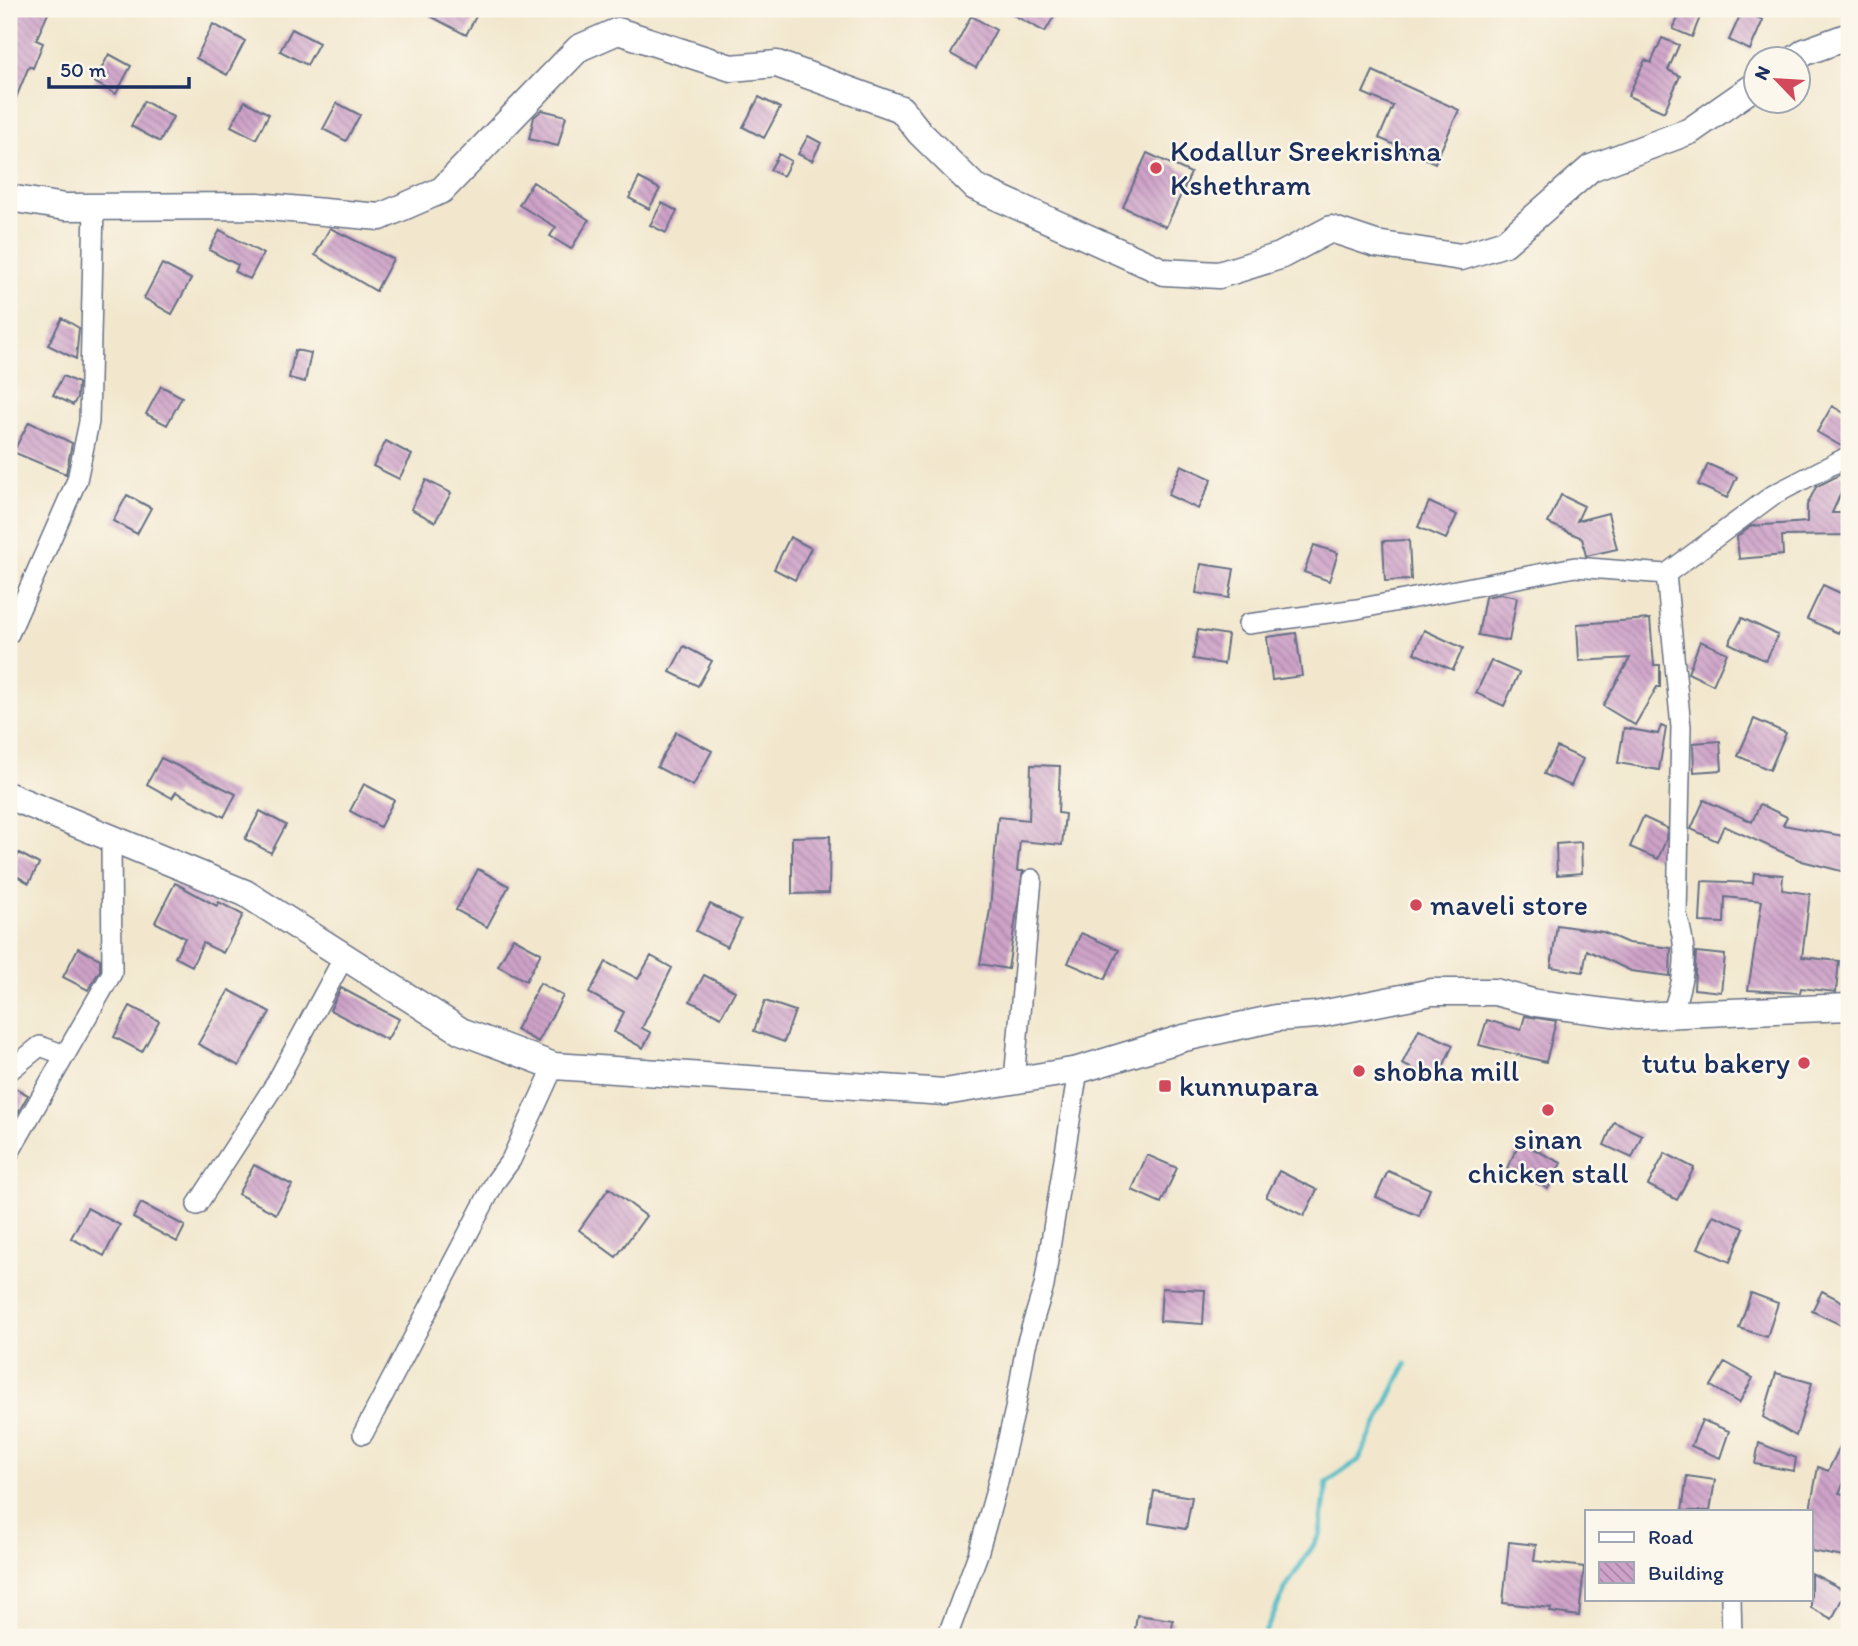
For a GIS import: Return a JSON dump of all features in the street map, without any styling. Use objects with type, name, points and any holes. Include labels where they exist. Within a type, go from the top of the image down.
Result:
[{"type":"street","points":[[9,198],[65,207],[257,206],[380,217],[442,190],[579,48],[618,32],[731,68],[777,64],[901,109],[920,133],[975,187],[1164,272],[1219,275],[1280,256],[1331,229],[1376,244],[1461,257],[1505,243],[1591,167],[1690,131],[1742,95]]},
{"type":"street","points":[[1812,49],[1849,36]]},
{"type":"street","points":[[9,634],[77,480],[89,422],[94,207]]},
{"type":"street","points":[[1248,624],[1357,610],[1575,567],[1666,573],[1773,495],[1849,456]]},
{"type":"street","points":[[1666,573],[1681,727],[1677,915],[1686,943],[1681,988],[1671,1016]]},
{"type":"street","points":[[9,796],[245,893],[461,1031],[554,1066],[945,1092],[1078,1070],[1184,1038],[1276,1018],[1316,1015],[1432,992],[1495,992],[1536,1003],[1611,1013],[1671,1016],[1849,1007]]},
{"type":"street","points":[[9,1153],[112,973],[111,838]]},
{"type":"street","points":[[1014,1080],[1032,880]]},
{"type":"street","points":[[197,1205],[276,1083],[345,955]]},
{"type":"street","points":[[9,1071],[40,1046],[65,1055]]},
{"type":"street","points":[[363,1434],[495,1182],[510,1160],[554,1066]]},
{"type":"street","points":[[947,1637],[978,1554],[996,1490],[1015,1409],[1026,1345],[1044,1286],[1078,1070]]},
{"type":"street","points":[[1731,1600],[1732,1637]]},
{"type":"building","points":[[17,9],[50,9],[36,40],[43,43],[33,68],[29,66],[9,115],[9,30]]},
{"type":"building","points":[[417,9],[480,9],[466,35]]},
{"type":"building","points":[[1002,9],[1058,9],[1045,32]]},
{"type":"building","points":[[1682,9],[1700,17],[1692,37],[1673,29]]},
{"type":"building","points":[[1742,11],[1763,20],[1752,46],[1742,46],[1729,40]]},
{"type":"building","points":[[971,16],[996,30],[976,68],[951,54]]},
{"type":"building","points":[[213,24],[245,41],[227,75],[196,58]]},
{"type":"building","points":[[292,29],[319,43],[307,65],[280,51]]},
{"type":"building","points":[[1662,38],[1679,45],[1668,70],[1680,76],[1664,112],[1628,96],[1645,60],[1651,63]]},
{"type":"building","points":[[109,54],[131,66],[116,94],[94,82]]},
{"type":"building","points":[[1373,71],[1459,110],[1435,163],[1379,138],[1393,106],[1363,93]]},
{"type":"building","points":[[759,97],[780,108],[764,138],[743,127]]},
{"type":"building","points":[[144,101],[173,117],[160,142],[131,126]]},
{"type":"building","points":[[245,101],[269,114],[256,139],[231,126]]},
{"type":"building","points":[[337,103],[360,115],[346,141],[323,129]]},
{"type":"building","points":[[542,110],[566,116],[558,146],[529,139],[534,117]]},
{"type":"building","points":[[808,136],[821,143],[812,161],[798,154]]},
{"type":"building","points":[[1147,153],[1191,173],[1166,227],[1123,207]]},
{"type":"building","points":[[779,154],[791,161],[783,176],[770,170]]},
{"type":"building","points":[[639,178],[660,189],[649,209],[629,198]]},
{"type":"building","points":[[533,182],[589,220],[571,249],[550,236],[556,227],[519,205]]},
{"type":"building","points":[[662,203],[677,211],[666,233],[650,225]]},
{"type":"building","points":[[330,228],[393,259],[376,291],[315,255]]},
{"type":"building","points":[[220,230],[263,254],[250,279],[235,272],[238,265],[209,250]]},
{"type":"building","points":[[162,264],[191,279],[172,314],[144,298]]},
{"type":"building","points":[[62,318],[79,328],[76,359],[48,345]]},
{"type":"building","points":[[295,350],[311,353],[305,382],[289,378]]},
{"type":"building","points":[[63,376],[78,383],[77,398],[73,405],[53,395]]},
{"type":"building","points":[[161,386],[182,397],[167,425],[146,414]]},
{"type":"building","points":[[1832,406],[1849,416],[1849,433],[1841,446],[1817,432]]},
{"type":"building","points":[[29,422],[72,443],[66,474],[13,452]]},
{"type":"building","points":[[386,441],[412,455],[399,479],[373,466]]},
{"type":"building","points":[[1708,464],[1737,477],[1727,498],[1698,485]]},
{"type":"building","points":[[1181,465],[1212,479],[1198,509],[1168,495]]},
{"type":"building","points":[[1841,474],[1848,477],[1832,513],[1849,513],[1849,535],[1782,536],[1783,555],[1739,559],[1737,537],[1751,526],[1807,522],[1807,505],[1816,487]]},
{"type":"building","points":[[426,480],[451,493],[435,522],[411,509]]},
{"type":"building","points":[[127,495],[151,508],[137,534],[113,521]]},
{"type":"building","points":[[1561,495],[1584,506],[1577,521],[1608,513],[1617,549],[1586,556],[1582,538],[1548,523]]},
{"type":"building","points":[[1429,502],[1457,515],[1446,539],[1418,527]]},
{"type":"building","points":[[790,537],[811,548],[795,580],[774,569]]},
{"type":"building","points":[[1409,540],[1411,580],[1385,581],[1383,541]]},
{"type":"building","points":[[1314,545],[1338,553],[1329,581],[1304,572]]},
{"type":"building","points":[[1201,564],[1234,569],[1229,598],[1196,593]]},
{"type":"building","points":[[1823,585],[1849,597],[1849,609],[1838,633],[1807,619]]},
{"type":"building","points":[[1501,594],[1517,597],[1509,641],[1478,635],[1485,597]]},
{"type":"building","points":[[1742,618],[1778,635],[1766,661],[1729,643]]},
{"type":"building","points":[[1650,619],[1654,665],[1660,665],[1660,687],[1657,687],[1635,725],[1603,706],[1630,658],[1579,661],[1577,624]]},
{"type":"building","points":[[1198,630],[1228,635],[1224,664],[1193,659]]},
{"type":"building","points":[[1424,630],[1463,648],[1453,670],[1414,653]]},
{"type":"building","points":[[1296,633],[1302,676],[1272,680],[1267,637]]},
{"type":"building","points":[[1700,641],[1727,653],[1713,685],[1688,673]]},
{"type":"building","points":[[684,646],[712,661],[698,686],[670,672]]},
{"type":"building","points":[[1491,661],[1519,673],[1504,706],[1476,693]]},
{"type":"building","points":[[1754,719],[1786,733],[1770,770],[1738,756]]},
{"type":"building","points":[[1661,726],[1666,728],[1659,770],[1618,763],[1624,728],[1658,734]]},
{"type":"building","points":[[676,732],[712,751],[693,786],[657,767]]},
{"type":"building","points":[[1720,741],[1722,770],[1694,772],[1693,743]]},
{"type":"building","points":[[1557,747],[1583,759],[1571,786],[1544,774]]},
{"type":"building","points":[[161,758],[236,794],[224,817],[176,792],[172,798],[147,784]]},
{"type":"building","points":[[1031,765],[1060,766],[1058,813],[1065,814],[1062,845],[1020,841],[1017,871],[1023,871],[1008,969],[980,964],[990,910],[998,817],[1029,820]]},
{"type":"building","points":[[364,784],[394,800],[380,827],[350,811]]},
{"type":"building","points":[[1704,800],[1752,822],[1760,804],[1787,817],[1783,825],[1849,837],[1849,873],[1802,861],[1724,826],[1717,841],[1691,829]]},
{"type":"building","points":[[260,811],[286,825],[271,853],[245,839]]},
{"type":"building","points":[[1643,817],[1667,828],[1666,840],[1658,859],[1630,847]]},
{"type":"building","points":[[830,836],[829,893],[792,894],[792,837]]},
{"type":"building","points":[[1581,842],[1582,873],[1557,875],[1556,844]]},
{"type":"building","points":[[19,853],[39,864],[29,883],[10,872]]},
{"type":"building","points":[[478,869],[509,886],[487,927],[456,910]]},
{"type":"building","points":[[1754,873],[1783,875],[1782,890],[1810,894],[1802,957],[1839,961],[1836,992],[1801,988],[1800,993],[1748,990],[1762,901],[1725,897],[1724,923],[1700,922],[1702,881],[1753,883]]},
{"type":"building","points":[[175,883],[217,906],[219,902],[243,915],[223,953],[203,943],[192,966],[175,957],[185,938],[155,922]]},
{"type":"building","points":[[710,904],[741,920],[727,947],[696,931]]},
{"type":"building","points":[[1557,925],[1603,932],[1628,943],[1671,948],[1670,976],[1631,971],[1587,950],[1583,972],[1551,967]]},
{"type":"building","points":[[1081,933],[1119,950],[1105,979],[1068,963]]},
{"type":"building","points":[[513,938],[541,953],[526,981],[498,966]]},
{"type":"building","points":[[78,948],[100,959],[100,970],[88,990],[63,977]]},
{"type":"building","points":[[1696,952],[1725,955],[1721,992],[1694,989]]},
{"type":"building","points":[[651,956],[672,968],[642,1028],[651,1033],[643,1048],[614,1032],[624,1012],[589,993],[606,962],[638,979]]},
{"type":"building","points":[[704,975],[735,991],[721,1017],[690,1001]]},
{"type":"building","points":[[540,983],[563,996],[538,1042],[516,1030]]},
{"type":"building","points":[[341,988],[399,1019],[387,1040],[330,1010]]},
{"type":"building","points":[[229,990],[270,1012],[239,1066],[198,1044]]},
{"type":"building","points":[[765,1001],[795,1011],[784,1042],[754,1031]]},
{"type":"building","points":[[130,1006],[159,1021],[142,1052],[114,1037]]},
{"type":"building","points":[[1525,1016],[1556,1021],[1546,1062],[1479,1045],[1487,1020],[1521,1030]]},
{"type":"building","points":[[1419,1029],[1453,1045],[1437,1080],[1402,1064]]},
{"type":"building","points":[[9,1085],[28,1095],[9,1129]]},
{"type":"building","points":[[1614,1122],[1642,1135],[1632,1158],[1604,1145]]},
{"type":"building","points":[[1520,1142],[1561,1163],[1548,1189],[1507,1168]]},
{"type":"building","points":[[1665,1153],[1694,1168],[1677,1200],[1648,1185]]},
{"type":"building","points":[[1147,1155],[1177,1168],[1161,1203],[1132,1190]]},
{"type":"building","points":[[254,1165],[292,1185],[276,1214],[238,1194]]},
{"type":"building","points":[[1279,1171],[1317,1190],[1304,1216],[1266,1197]]},
{"type":"building","points":[[1388,1171],[1430,1189],[1419,1216],[1376,1197]]},
{"type":"building","points":[[609,1188],[646,1216],[616,1257],[579,1230]]},
{"type":"building","points":[[141,1203],[185,1226],[177,1242],[133,1218]]},
{"type":"building","points":[[87,1208],[120,1225],[104,1256],[71,1238]]},
{"type":"building","points":[[1713,1215],[1744,1228],[1730,1262],[1698,1248]]},
{"type":"building","points":[[1162,1288],[1205,1290],[1203,1324],[1160,1321]]},
{"type":"building","points":[[1822,1291],[1849,1305],[1849,1329],[1812,1311]]},
{"type":"building","points":[[1751,1293],[1778,1303],[1767,1337],[1739,1328]]},
{"type":"building","points":[[1725,1362],[1753,1378],[1739,1403],[1711,1386]]},
{"type":"building","points":[[1776,1373],[1812,1383],[1796,1436],[1763,1417]]},
{"type":"building","points":[[1702,1420],[1729,1431],[1720,1458],[1691,1446]]},
{"type":"building","points":[[1849,1428],[1849,1472],[1839,1493],[1849,1495],[1849,1558],[1812,1551],[1811,1504],[1818,1467],[1828,1471]]},
{"type":"building","points":[[1759,1443],[1796,1458],[1794,1471],[1755,1464]]},
{"type":"building","points":[[1687,1476],[1715,1480],[1710,1510],[1682,1510]]},
{"type":"building","points":[[1154,1491],[1192,1497],[1186,1529],[1149,1523]]},
{"type":"building","points":[[1509,1542],[1536,1545],[1534,1561],[1584,1567],[1579,1616],[1550,1612],[1551,1608],[1503,1603]]},
{"type":"building","points":[[1812,1574],[1846,1591],[1832,1619],[1811,1608]]},
{"type":"building","points":[[1137,1615],[1173,1620],[1171,1637],[1134,1637]]},
{"type":"waterway","points":[[1263,1637],[1286,1587],[1320,1535],[1327,1482],[1359,1460],[1406,1364]]},
{"type":"place","name":"Kodallur Sreekrishna Kshethram","points":[[1156,168]]},
{"type":"place","name":"maveli store","points":[[1416,905]]},
{"type":"place","name":"tutu bakery","points":[[1804,1063]]},
{"type":"place","name":"shobha mill","points":[[1359,1071]]},
{"type":"place","name":"kunnupara","points":[[1165,1086]]},
{"type":"place","name":"sinan chicken stall","points":[[1548,1110]]}]
